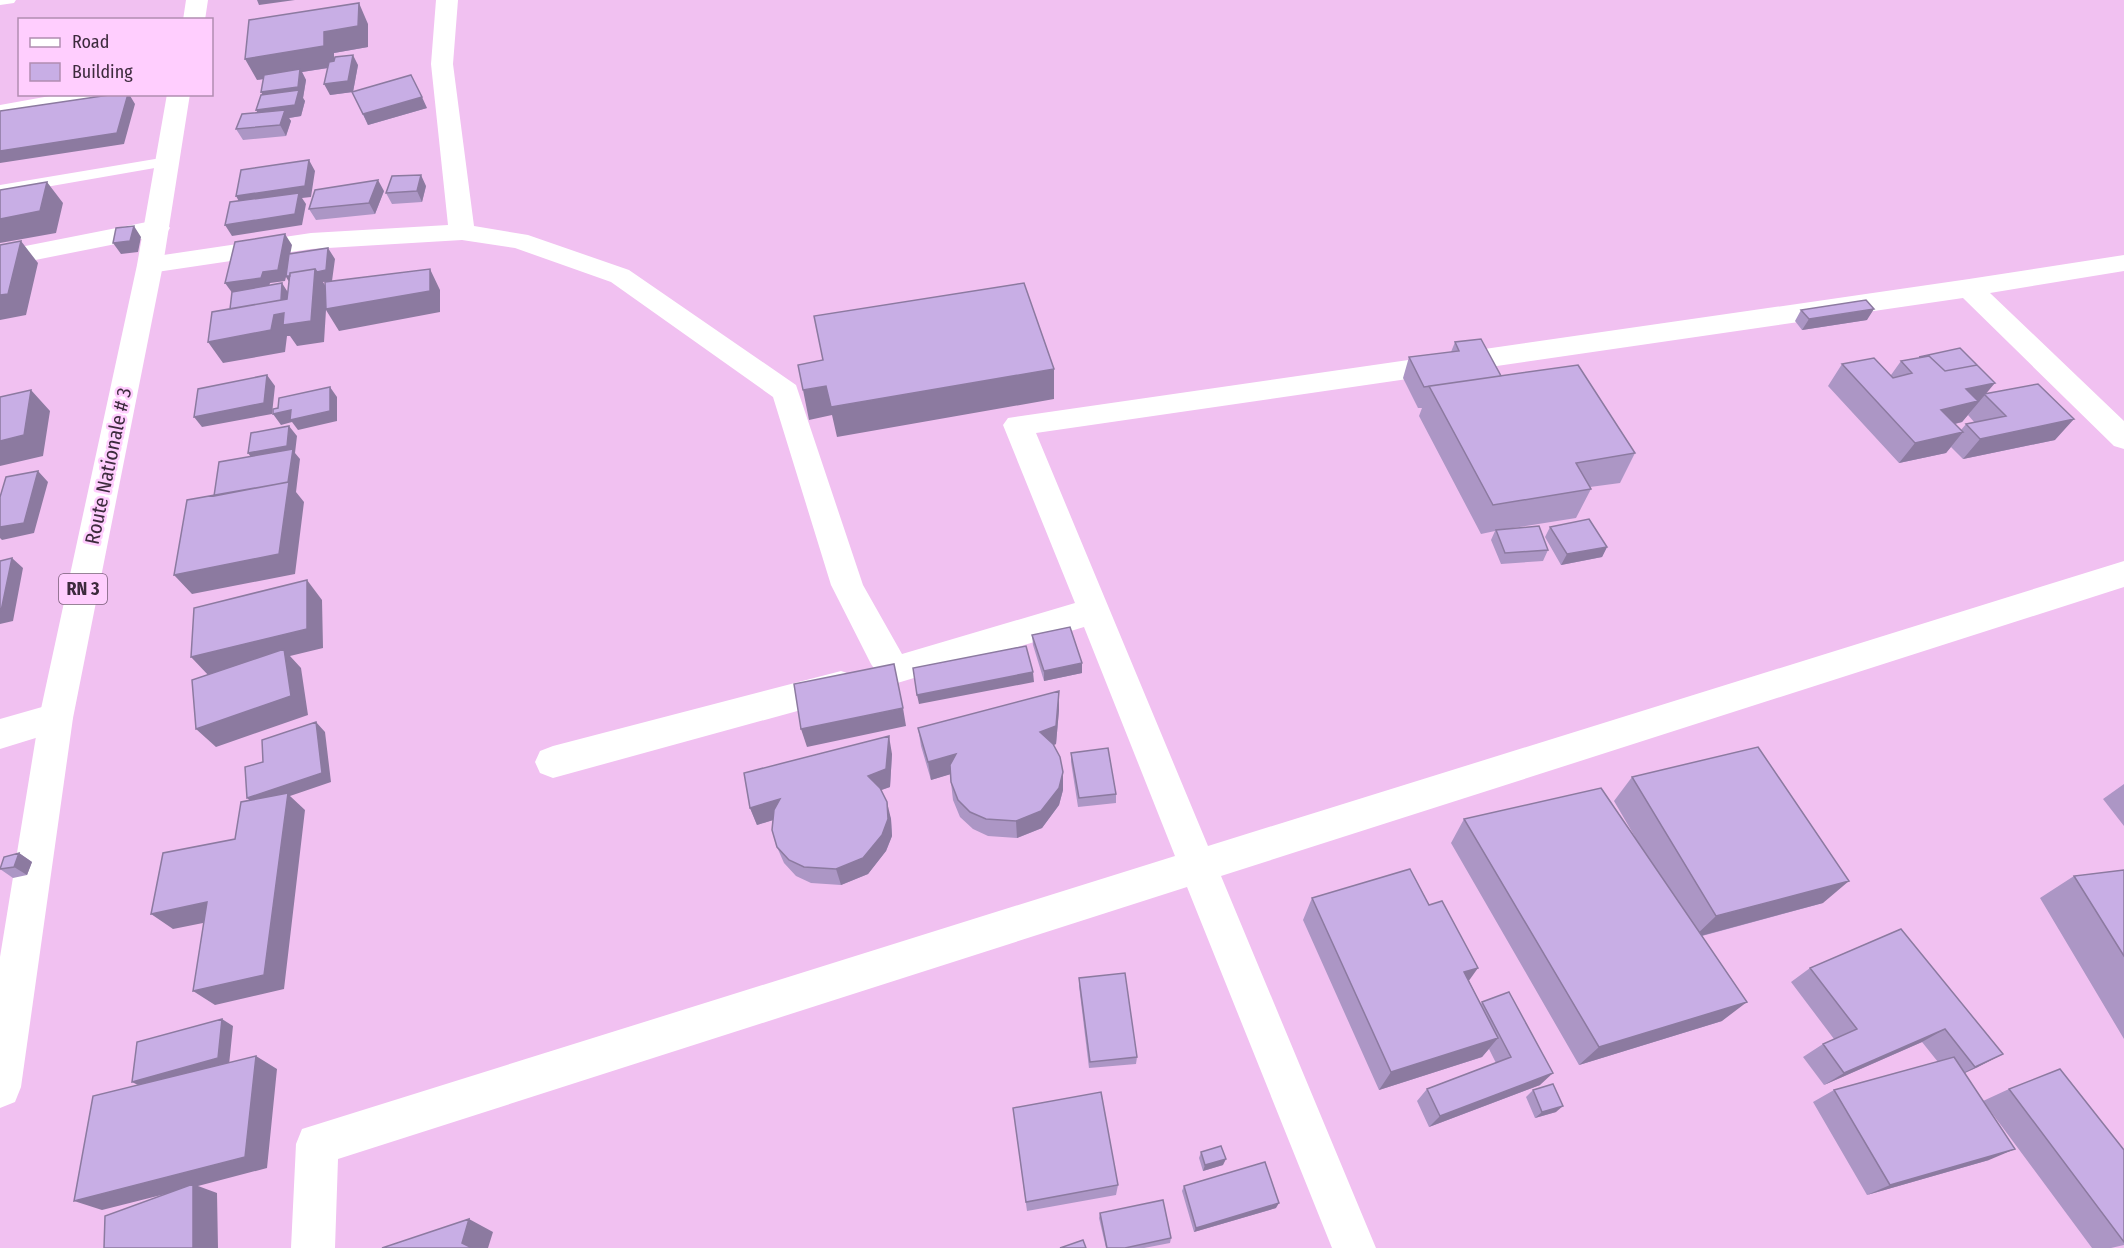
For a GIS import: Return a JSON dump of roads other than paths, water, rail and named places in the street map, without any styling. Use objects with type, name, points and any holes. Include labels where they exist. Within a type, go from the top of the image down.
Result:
[{"type":"street","points":[[194,18],[197,0]]},
{"type":"street","points":[[447,0],[442,64],[462,232]]},
{"type":"street","name":"Route Nationale # 3","points":[[0,1087],[56,718],[150,265],[179,96]]},
{"type":"street","points":[[0,259],[157,228]]},
{"type":"street","points":[[150,265],[311,241],[462,232],[519,241],[620,276],[786,392],[847,585],[883,654],[894,670]]},
{"type":"street","points":[[1354,1248],[1018,425],[1969,288],[2124,263]]},
{"type":"street","points":[[1969,288],[2124,438]]},
{"type":"street","points":[[314,1248],[317,1144],[2124,574]]},
{"type":"street","points":[[553,762],[894,670],[1094,611]]},
{"type":"street","points":[[0,734],[56,718]]},
{"type":"lane","points":[[0,1],[9,0]]},
{"type":"lane","points":[[0,110],[79,96]]},
{"type":"lane","points":[[0,190],[167,162]]}]
